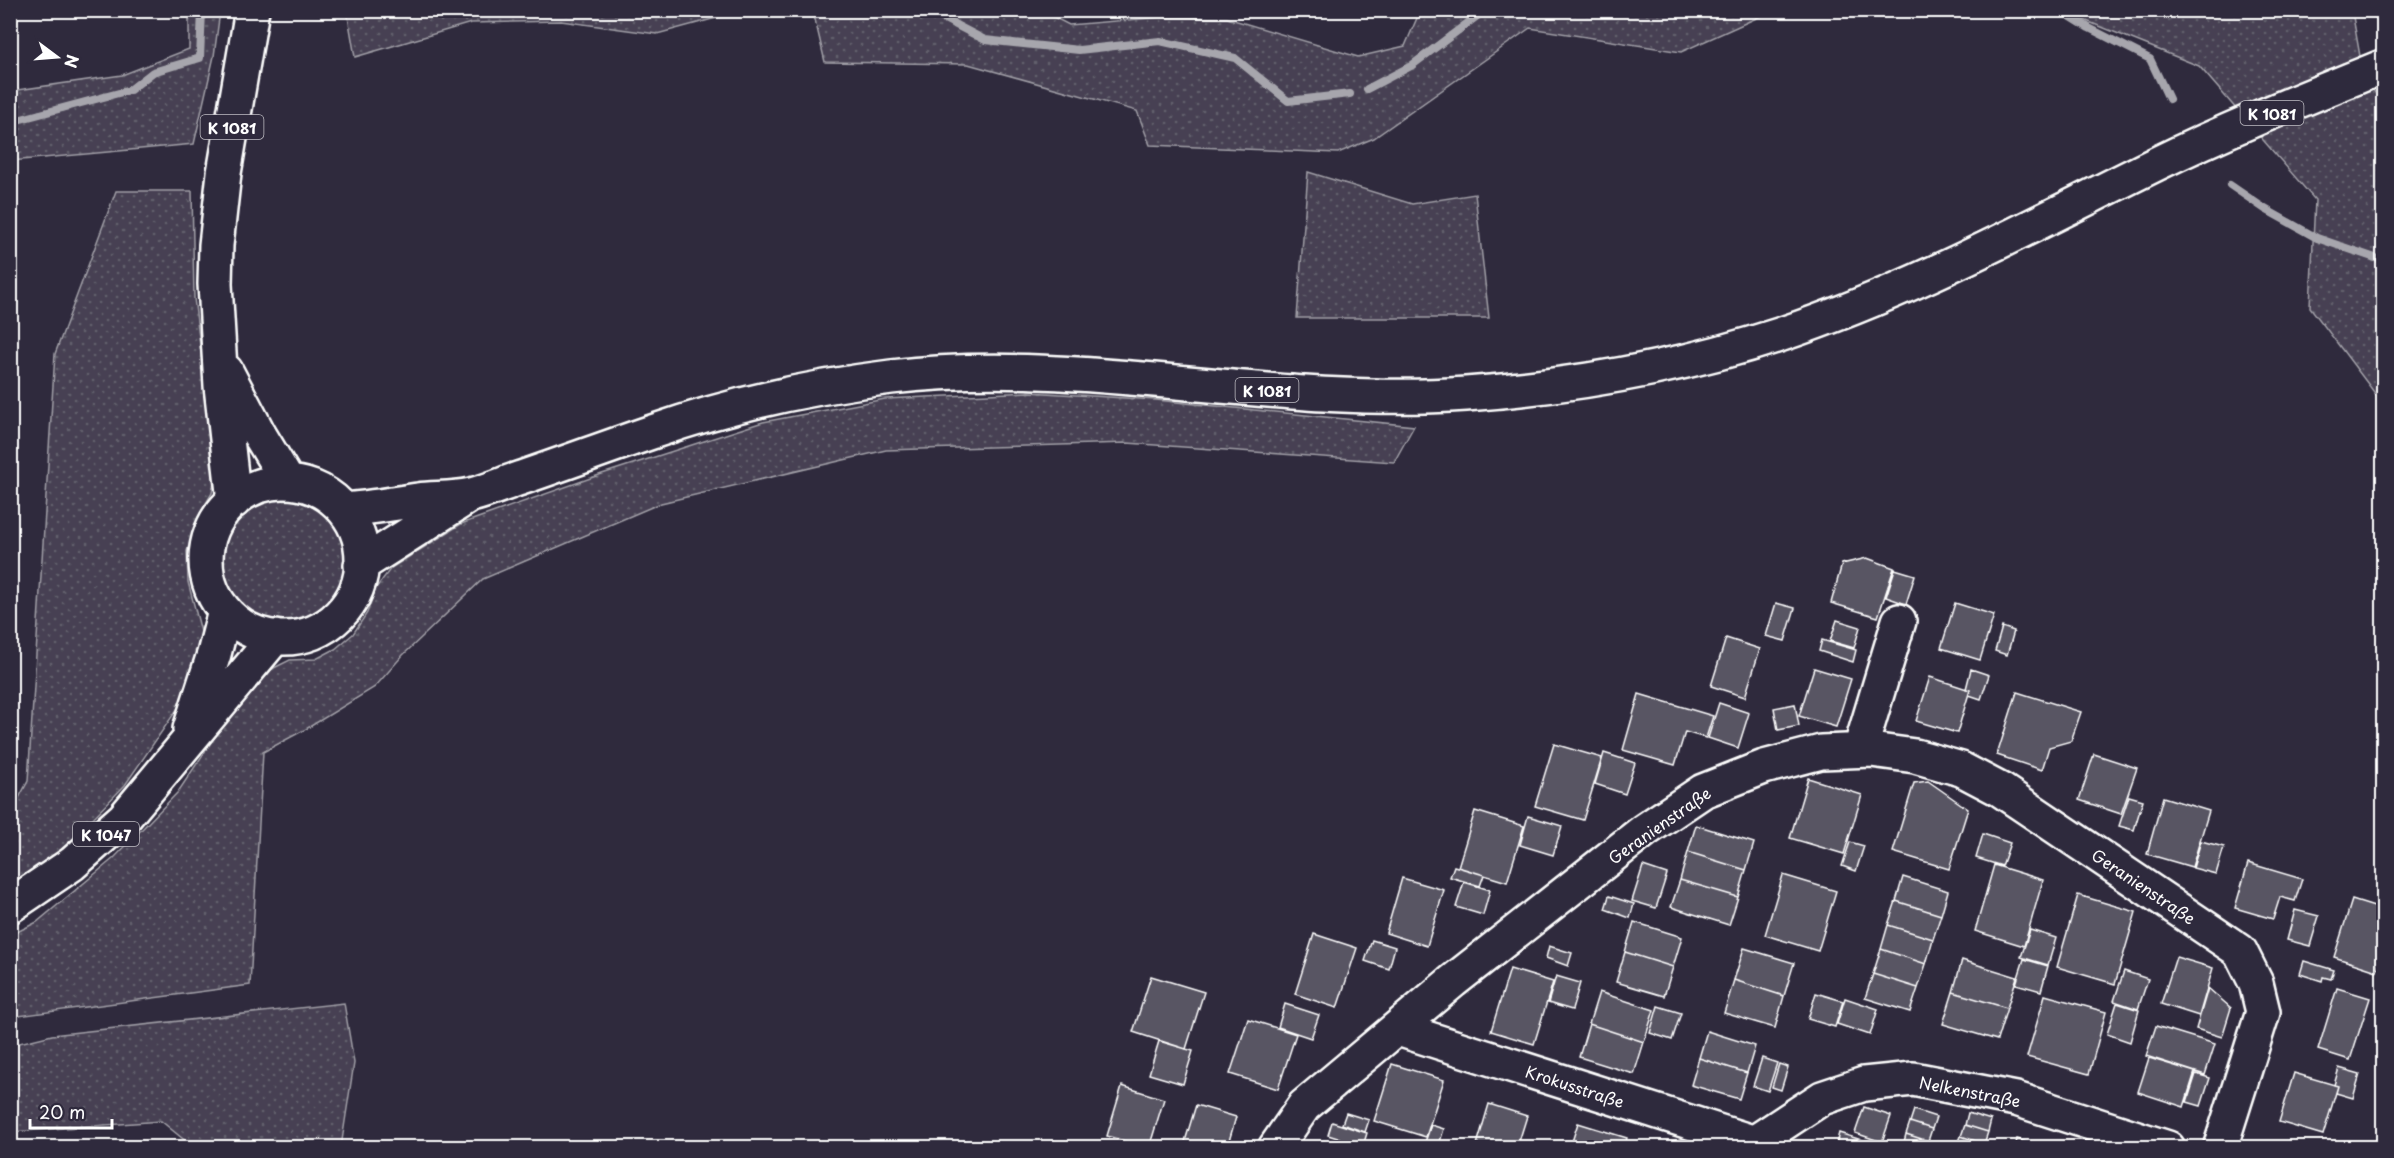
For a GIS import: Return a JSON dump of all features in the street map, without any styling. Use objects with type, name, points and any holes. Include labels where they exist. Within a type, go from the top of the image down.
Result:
[{"type":"main road","name":"K 1081","points":[[234,501],[223,415],[216,317],[216,245],[224,173],[252,10]]},
{"type":"main road","name":"K 1081","points":[[344,510],[470,495],[659,429],[760,400],[829,386],[892,377],[943,372],[1063,372],[1372,397],[1463,394],[1569,384],[1614,376],[1713,354],[1824,319],[1959,262],[2162,161],[2384,66]]},
{"type":"main road","name":"K 1081","points":[[220,358],[259,434],[288,482]]},
{"type":"main road","points":[[288,482],[317,489],[334,500],[344,510],[357,532],[362,555],[360,579],[351,600],[336,619],[316,632],[293,638],[275,637],[248,629],[225,610],[216,598],[208,577],[206,554],[211,532],[222,512],[234,501],[258,486],[288,482]]},
{"type":"main road","name":"K 1081","points":[[361,565],[470,495]]},
{"type":"main road","name":"K 1047","points":[[185,745],[214,654],[225,610]]},
{"type":"main road","points":[[1860,750],[1899,621]]},
{"type":"main road","name":"K 1047","points":[[10,906],[72,864],[124,818],[164,773],[275,637]]},
{"type":"main road","name":"Geranienstraße","points":[[1275,1148],[1304,1106],[1453,981],[1636,837],[1703,791],[1764,767],[1821,752],[1860,750],[1915,756],[1961,769],[2001,790],[2240,951],[2256,983],[2263,1012],[2220,1148]]},
{"type":"main road","name":"Krokusstraße","points":[[1398,1029],[1749,1145]]},
{"type":"main road","name":"Nelkenstraße","points":[[1749,1145],[1822,1098],[1864,1084],[1913,1079],[2016,1099],[2168,1148]]},
{"type":"shaded area","points":[[347,10],[742,11],[657,34],[561,21],[471,23],[355,57]]},
{"type":"shaded area","points":[[2085,10],[2352,11],[2364,79],[2383,102],[2383,404],[2310,307],[2315,200],[2199,66],[2084,20]]},
{"type":"shaded area","points":[[189,11],[220,11],[214,56],[194,144],[11,161],[11,91],[122,75],[189,49]]},
{"type":"shaded area","points":[[813,11],[1042,11],[1069,25],[1162,17],[1227,18],[1358,57],[1405,46],[1420,11],[1772,11],[1681,52],[1530,28],[1374,138],[1338,153],[1150,145],[1137,111],[968,64],[825,62]]},
{"type":"shaded area","points":[[1308,172],[1412,204],[1475,194],[1489,318],[1297,318]]},
{"type":"shaded area","points":[[116,191],[192,191],[194,298],[216,471],[212,493],[198,517],[187,551],[188,582],[204,643],[180,705],[125,785],[55,857],[11,884],[11,813],[28,781],[55,354]]},
{"type":"shaded area","points":[[1029,392],[1156,400],[1414,426],[1394,462],[1127,443],[886,450],[661,503],[483,579],[403,655],[375,687],[263,752],[250,985],[11,1017],[11,935],[37,922],[114,858],[178,792],[242,696],[272,669],[290,660],[316,659],[335,649],[353,634],[367,613],[376,588],[391,568],[461,524],[602,474],[763,422],[885,399]]},
{"type":"shaded area","points":[[284,499],[308,504],[328,517],[341,537],[346,561],[341,585],[328,605],[308,618],[284,623],[260,618],[240,605],[227,585],[222,561],[227,537],[240,517],[260,504]]},
{"type":"shaded area","points":[[344,1003],[354,1063],[341,1147],[193,1147],[161,1121],[11,1132],[11,1045],[52,1035]]},
{"type":"building","points":[[1867,558],[1894,568],[1878,617],[1831,603],[1842,564]]},
{"type":"building","points":[[1895,569],[1915,575],[1906,604],[1886,597]]},
{"type":"building","points":[[1776,603],[1795,608],[1785,641],[1766,636]]},
{"type":"building","points":[[1955,603],[1994,615],[1980,660],[1941,648]]},
{"type":"building","points":[[1837,620],[1860,627],[1854,648],[1830,641]]},
{"type":"building","points":[[2002,627],[2014,631],[2007,655],[1995,651]]},
{"type":"building","points":[[1726,638],[1760,649],[1745,697],[1711,686]]},
{"type":"building","points":[[1822,640],[1856,650],[1853,662],[1819,651]]},
{"type":"building","points":[[1814,668],[1851,679],[1836,727],[1799,716]]},
{"type":"building","points":[[1971,669],[1989,675],[1981,699],[1969,695],[1970,690],[1966,689]]},
{"type":"building","points":[[1930,677],[1970,690],[1957,733],[1916,721]]},
{"type":"building","points":[[2017,692],[2081,712],[2071,741],[2049,747],[2042,770],[1997,755]]},
{"type":"building","points":[[1639,694],[1713,716],[1706,738],[1685,732],[1675,765],[1623,750]]},
{"type":"building","points":[[1719,703],[1749,713],[1738,748],[1708,738]]},
{"type":"building","points":[[1795,704],[1799,726],[1778,730],[1774,708]]},
{"type":"building","points":[[1554,744],[1602,758],[1583,820],[1535,806]]},
{"type":"building","points":[[1604,753],[1635,763],[1625,794],[1595,784]]},
{"type":"building","points":[[2094,754],[2137,768],[2121,814],[2079,800]]},
{"type":"building","points":[[1808,778],[1862,795],[1844,854],[1790,838]]},
{"type":"building","points":[[1928,781],[1968,809],[1949,869],[1893,852],[1914,783]]},
{"type":"building","points":[[2129,796],[2143,800],[2134,830],[2119,826]]},
{"type":"building","points":[[2163,797],[2209,811],[2192,867],[2147,854]]},
{"type":"building","points":[[1475,811],[1524,826],[1507,882],[1458,867]]},
{"type":"building","points":[[1528,816],[1562,826],[1553,855],[1520,845]]},
{"type":"building","points":[[1696,825],[1754,843],[1746,870],[1688,852]]},
{"type":"building","points":[[1983,834],[2010,843],[2002,866],[1976,858]]},
{"type":"building","points":[[2201,841],[2224,847],[2216,874],[2193,868]]},
{"type":"building","points":[[1850,842],[1864,846],[1856,871],[1842,866]]},
{"type":"building","points":[[1688,852],[1746,870],[1738,897],[1680,880]]},
{"type":"building","points":[[2248,863],[2302,879],[2295,901],[2280,897],[2273,919],[2235,908]]},
{"type":"building","points":[[1994,865],[2043,880],[2024,946],[1975,931]]},
{"type":"building","points":[[1454,866],[1484,875],[1480,886],[1450,877]]},
{"type":"building","points":[[1643,866],[1667,874],[1656,908],[1632,901]]},
{"type":"building","points":[[1783,875],[1836,891],[1818,951],[1765,935]]},
{"type":"building","points":[[1903,877],[1948,891],[1941,915],[1896,901]]},
{"type":"building","points":[[1402,878],[1444,890],[1427,946],[1386,933]]},
{"type":"building","points":[[1680,880],[1738,897],[1729,925],[1671,907]]},
{"type":"building","points":[[1464,882],[1490,890],[1483,915],[1456,907]]},
{"type":"building","points":[[2078,895],[2136,912],[2115,984],[2057,967]]},
{"type":"building","points":[[1609,896],[1634,904],[1630,918],[1605,909]]},
{"type":"building","points":[[2352,900],[2384,910],[2384,951],[2377,971],[2334,957]]},
{"type":"building","points":[[1896,901],[1941,915],[1933,939],[1888,925]]},
{"type":"building","points":[[2295,910],[2319,916],[2310,946],[2287,940]]},
{"type":"building","points":[[1634,922],[1682,937],[1673,967],[1625,952]]},
{"type":"building","points":[[1888,925],[1933,939],[1926,964],[1881,949]]},
{"type":"building","points":[[2030,930],[2056,938],[2048,965],[2021,957]]},
{"type":"building","points":[[1314,934],[1357,948],[1337,1008],[1295,994]]},
{"type":"building","points":[[1372,940],[1395,947],[1389,969],[1365,961]]},
{"type":"building","points":[[1549,946],[1572,953],[1568,966],[1546,958]]},
{"type":"building","points":[[1744,948],[1794,963],[1784,996],[1734,980]]},
{"type":"building","points":[[1881,949],[1926,964],[1918,988],[1873,974]]},
{"type":"building","points":[[1625,952],[1673,967],[1664,996],[1616,982]]},
{"type":"building","points":[[2176,957],[2213,968],[2199,1016],[2161,1004]]},
{"type":"building","points":[[2024,959],[2048,966],[2041,991],[2016,984]]},
{"type":"building","points":[[1962,960],[2017,977],[2007,1008],[1953,992]]},
{"type":"building","points":[[2304,961],[2334,970],[2331,979],[2323,977],[2322,981],[2300,974]]},
{"type":"building","points":[[1510,969],[1553,982],[1534,1044],[1491,1031]]},
{"type":"building","points":[[2124,971],[2148,979],[2138,1009],[2114,1001]]},
{"type":"building","points":[[1873,974],[1918,988],[1910,1012],[1865,998]]},
{"type":"building","points":[[1151,976],[1204,992],[1186,1049],[1133,1032]]},
{"type":"building","points":[[1556,976],[1580,983],[1572,1010],[1548,1003]]},
{"type":"building","points":[[1734,980],[1784,996],[1775,1028],[1724,1013]]},
{"type":"building","points":[[2208,988],[2231,1008],[2222,1037],[2196,1029]]},
{"type":"building","points":[[2337,988],[2370,998],[2350,1060],[2318,1050]]},
{"type":"building","points":[[1599,992],[1654,1010],[1644,1042],[1589,1024]]},
{"type":"building","points":[[1953,992],[2007,1008],[1997,1040],[1943,1024]]},
{"type":"building","points":[[1816,993],[1843,1001],[1835,1027],[1808,1019]]},
{"type":"building","points":[[2045,995],[2106,1012],[2089,1074],[2027,1057]]},
{"type":"building","points":[[1845,998],[1878,1009],[1870,1035],[1837,1024]]},
{"type":"building","points":[[2117,1003],[2139,1010],[2130,1042],[2107,1034]]},
{"type":"building","points":[[1285,1004],[1319,1015],[1311,1038],[1278,1027]]},
{"type":"building","points":[[1658,1006],[1681,1013],[1672,1040],[1650,1033]]},
{"type":"building","points":[[1248,1019],[1296,1034],[1278,1089],[1230,1074]]},
{"type":"building","points":[[1589,1024],[1644,1042],[1634,1074],[1579,1057]]},
{"type":"building","points":[[2156,1026],[2215,1044],[2205,1075],[2146,1056]]},
{"type":"building","points":[[1707,1031],[1755,1046],[1747,1073],[1699,1058]]},
{"type":"building","points":[[1159,1041],[1193,1051],[1183,1084],[1149,1074]]},
{"type":"building","points":[[1699,1058],[1747,1073],[1739,1099],[1691,1085]]},
{"type":"building","points":[[1762,1058],[1777,1063],[1768,1091],[1753,1086]]},
{"type":"building","points":[[2149,1058],[2195,1072],[2184,1107],[2138,1092]]},
{"type":"building","points":[[1392,1064],[1444,1080],[1426,1137],[1374,1121]]},
{"type":"building","points":[[1779,1064],[1788,1067],[1781,1090],[1772,1087]]},
{"type":"building","points":[[2339,1068],[2360,1074],[2353,1098],[2336,1093],[2338,1086],[2334,1085]]},
{"type":"building","points":[[2294,1073],[2338,1086],[2323,1135],[2279,1122]]},
{"type":"building","points":[[2196,1074],[2210,1078],[2201,1106],[2187,1102]]},
{"type":"building","points":[[1122,1086],[1164,1099],[1149,1148],[1107,1136]]},
{"type":"building","points":[[1489,1104],[1527,1116],[1517,1148],[1476,1148]]},
{"type":"building","points":[[1196,1105],[1236,1117],[1227,1148],[1183,1148]]},
{"type":"building","points":[[1864,1107],[1891,1116],[1882,1142],[1855,1133]]},
{"type":"building","points":[[1914,1110],[1936,1117],[1932,1129],[1910,1122]]},
{"type":"building","points":[[1346,1113],[1369,1120],[1365,1132],[1342,1124]]},
{"type":"building","points":[[1968,1113],[1991,1120],[1988,1132],[1965,1125]]},
{"type":"building","points":[[1332,1122],[1367,1133],[1363,1146],[1328,1135]]},
{"type":"building","points":[[1910,1122],[1932,1129],[1928,1141],[1906,1134]]},
{"type":"building","points":[[1578,1123],[1627,1138],[1624,1148],[1570,1148]]},
{"type":"building","points":[[1431,1125],[1444,1129],[1438,1148],[1423,1148]]},
{"type":"building","points":[[1965,1125],[1988,1132],[1984,1144],[1961,1136]]},
{"type":"building","points":[[1839,1133],[1881,1146],[1880,1148],[1835,1148]]},
{"type":"building","points":[[1906,1134],[1928,1141],[1926,1148],[1903,1146]]},
{"type":"building","points":[[1961,1136],[1984,1144],[1983,1148],[1957,1148]]},
{"type":"building","points":[[2017,1139],[2045,1148],[2015,1148]]},
{"type":"waterway","points":[[10,122],[130,90],[153,72],[200,58],[202,10]]},
{"type":"waterway","points":[[927,10],[985,40],[1079,50],[1160,41],[1235,58],[1288,101],[1350,94]]},
{"type":"waterway","points":[[1367,89],[1411,66],[1485,10]]},
{"type":"waterway","points":[[2060,10],[2089,28],[2150,59],[2169,99]]},
{"type":"waterway","points":[[2230,185],[2265,209],[2317,238],[2384,261]]}]
